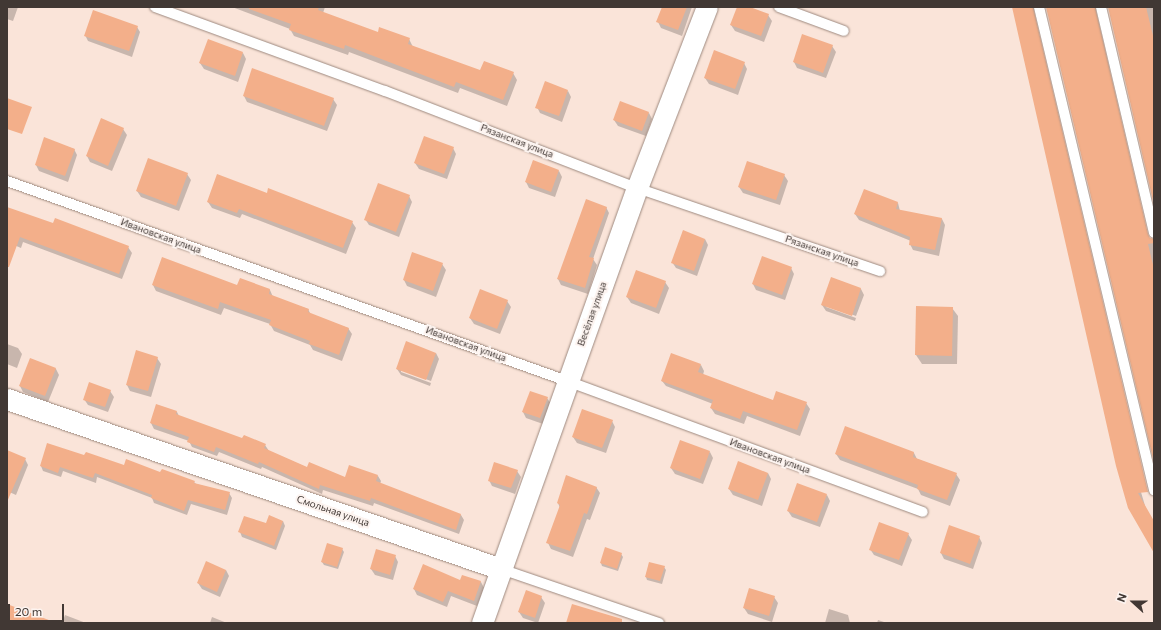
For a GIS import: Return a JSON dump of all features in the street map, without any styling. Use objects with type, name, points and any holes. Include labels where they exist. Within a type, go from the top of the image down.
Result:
[{"type":"street","name":"Весёлая улица","points":[[482,623],[637,188],[707,7]]},
{"type":"street","name":"Смольная улица","points":[[7,399],[501,570]]},
{"type":"lane","name":"Рязанская улица","points":[[155,7],[386,91],[637,188],[880,271]]},
{"type":"lane","points":[[779,7],[844,31]]},
{"type":"lane","points":[[1039,7],[1154,491]]},
{"type":"lane","points":[[1101,7],[1154,233]]},
{"type":"lane","name":"Ивановская улица","points":[[7,181],[567,381],[923,512]]},
{"type":"lane","name":"Смольная улица","points":[[501,570],[659,623]]},
{"type":"building","points":[[249,7],[319,7],[318,10],[378,32],[379,27],[410,38],[408,44],[480,70],[484,61],[514,72],[503,100],[456,82],[454,87],[345,45],[344,49],[289,30],[291,24],[249,9]]},
{"type":"building","points":[[662,7],[687,7],[678,30],[656,22]]},
{"type":"building","points":[[737,7],[750,7],[769,14],[761,36],[730,25]]},
{"type":"building","points":[[1012,7],[1033,7],[1148,492],[1138,493],[1154,521],[1154,553],[1128,508],[1116,466]]},
{"type":"building","points":[[1046,7],[1095,7],[1148,234],[1150,238],[1154,239],[1154,243],[1148,244],[1154,269],[1154,463]]},
{"type":"building","points":[[1108,7],[1146,7],[1154,40],[1154,205]]},
{"type":"building","points":[[93,10],[138,26],[129,51],[84,36]]},
{"type":"building","points":[[802,34],[833,45],[823,73],[793,62]]},
{"type":"building","points":[[208,39],[243,52],[235,76],[199,63]]},
{"type":"building","points":[[714,50],[745,62],[735,89],[704,78]]},
{"type":"building","points":[[252,68],[334,98],[324,126],[243,96]]},
{"type":"building","points":[[545,81],[568,90],[559,116],[535,108]]},
{"type":"building","points":[[7,98],[32,107],[22,134],[7,129]]},
{"type":"building","points":[[620,101],[649,112],[642,131],[613,120]]},
{"type":"building","points":[[101,118],[124,128],[108,166],[86,156]]},
{"type":"building","points":[[424,136],[454,147],[444,174],[414,163]]},
{"type":"building","points":[[44,137],[75,149],[65,176],[35,165]]},
{"type":"building","points":[[148,158],[188,173],[176,206],[136,191]]},
{"type":"building","points":[[533,160],[559,170],[551,192],[525,182]]},
{"type":"building","points":[[747,161],[785,174],[776,200],[738,187]]},
{"type":"building","points":[[217,174],[267,193],[268,188],[353,221],[343,248],[239,209],[237,213],[207,202]]},
{"type":"building","points":[[378,183],[410,195],[396,232],[364,220]]},
{"type":"building","points":[[864,189],[898,202],[896,209],[942,218],[935,250],[909,245],[910,237],[854,214]]},
{"type":"building","points":[[586,199],[607,207],[589,257],[594,258],[585,288],[557,279]]},
{"type":"building","points":[[7,207],[53,223],[55,218],[129,246],[119,274],[20,237],[9,267],[7,267]]},
{"type":"building","points":[[683,230],[705,239],[694,271],[671,263]]},
{"type":"building","points":[[412,252],[443,263],[433,291],[403,280]]},
{"type":"building","points":[[762,256],[792,267],[782,295],[752,284]]},
{"type":"building","points":[[162,257],[237,285],[240,278],[270,289],[269,294],[309,309],[308,312],[349,328],[339,355],[309,344],[310,341],[269,325],[271,320],[220,302],[218,309],[152,285]]},
{"type":"building","points":[[636,270],[666,281],[656,308],[626,297]]},
{"type":"building","points":[[831,277],[861,288],[852,316],[821,305]]},
{"type":"building","points":[[480,289],[508,300],[497,329],[469,318]]},
{"type":"building","points":[[916,306],[953,307],[952,356],[915,355]]},
{"type":"building","points":[[406,341],[436,353],[426,380],[396,369]]},
{"type":"building","points":[[136,350],[158,357],[148,391],[126,385]]},
{"type":"building","points":[[671,353],[701,364],[698,372],[773,400],[776,391],[807,402],[797,430],[743,411],[740,419],[710,408],[713,400],[661,381]]},
{"type":"building","points":[[30,358],[56,368],[45,396],[19,386]]},
{"type":"building","points":[[89,382],[111,390],[105,407],[83,400]]},
{"type":"building","points":[[530,391],[548,397],[540,418],[522,412]]},
{"type":"building","points":[[156,404],[177,411],[176,414],[242,438],[244,435],[266,444],[264,448],[307,467],[309,462],[345,477],[349,465],[378,475],[376,481],[461,514],[456,530],[371,498],[370,501],[320,485],[319,489],[259,462],[258,464],[216,447],[214,452],[187,442],[189,437],[150,423]]},
{"type":"building","points":[[582,409],[613,420],[602,448],[572,437]]},
{"type":"building","points":[[845,426],[914,452],[913,457],[957,473],[947,500],[917,489],[918,485],[835,454]]},
{"type":"building","points":[[680,440],[710,451],[700,479],[670,468]]},
{"type":"building","points":[[47,443],[84,455],[86,452],[124,465],[126,459],[160,472],[162,469],[195,481],[194,483],[230,492],[225,510],[188,500],[184,511],[151,498],[152,495],[95,473],[93,478],[60,467],[58,473],[40,466]]},
{"type":"building","points":[[7,450],[26,458],[7,502]]},
{"type":"building","points":[[738,461],[768,473],[758,500],[728,489]]},
{"type":"building","points":[[494,462],[518,470],[511,488],[488,481]]},
{"type":"building","points":[[566,475],[597,487],[587,514],[584,513],[570,551],[546,543],[560,505],[557,503]]},
{"type":"building","points":[[797,483],[827,494],[817,522],[787,511]]},
{"type":"building","points":[[269,515],[283,521],[274,546],[238,532],[244,516],[266,523]]},
{"type":"building","points":[[879,522],[909,533],[899,560],[869,550]]},
{"type":"building","points":[[949,525],[980,536],[970,564],[940,553]]},
{"type":"building","points":[[327,543],[343,548],[337,567],[321,562]]},
{"type":"building","points":[[605,547],[622,553],[617,569],[600,563]]},
{"type":"building","points":[[376,549],[396,555],[390,575],[370,569]]},
{"type":"building","points":[[206,561],[226,570],[217,592],[197,583]]},
{"type":"building","points":[[649,562],[665,566],[660,581],[645,577]]},
{"type":"building","points":[[423,564],[460,580],[462,575],[481,581],[474,601],[448,591],[443,602],[413,589]]},
{"type":"building","points":[[749,588],[775,596],[769,616],[743,608]]},
{"type":"building","points":[[526,590],[542,596],[535,618],[518,612]]},
{"type":"building","points":[[7,604],[54,622],[54,623],[7,623]]},
{"type":"building","points":[[572,604],[622,619],[622,623],[566,623]]}]
